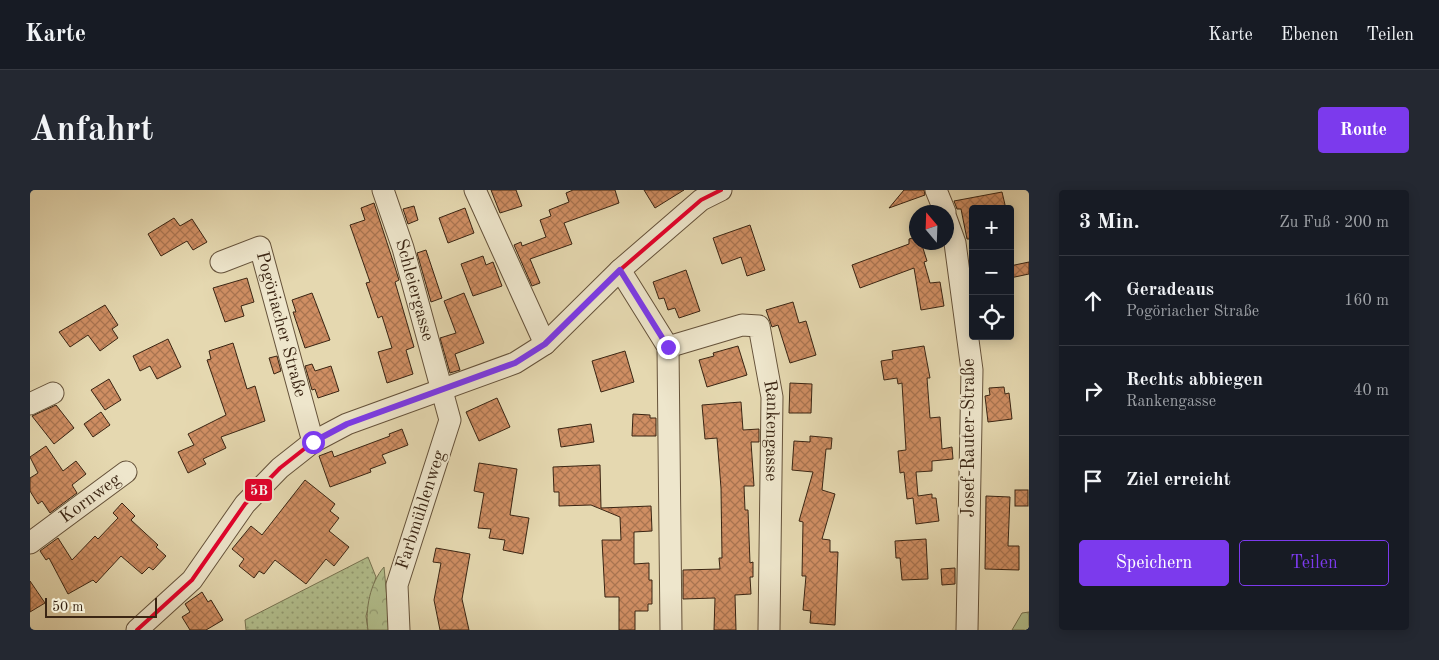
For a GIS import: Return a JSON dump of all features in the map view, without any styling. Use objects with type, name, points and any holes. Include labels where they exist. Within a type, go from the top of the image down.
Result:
[{"type":"street","name":"Schleiergasse","points":[[383,190],[403,248],[443,390]]},
{"type":"street","points":[[475,190],[545,344]]},
{"type":"street","points":[[137,630],[192,580],[245,504],[280,468],[313,442],[347,424],[515,363],[545,344],[697,195],[721,190]]},
{"type":"street","points":[[936,190],[942,205]]},
{"type":"street","name":"Josef-Rauter-Straße","points":[[954,238],[972,370],[967,630]]},
{"type":"street","name":"Pogöriacher Straße","points":[[221,262],[260,247],[313,442]]},
{"type":"street","points":[[620,270],[668,347],[670,630]]},
{"type":"street","name":"Rankengasse","points":[[668,347],[742,324],[759,326],[772,397],[769,630]]},
{"type":"street","name":"Farbmühlenweg","points":[[399,630],[397,585],[450,420],[443,390]]},
{"type":"street","points":[[30,404],[53,393]]},
{"type":"street","name":"Kornweg","points":[[30,543],[126,472]]},
{"type":"green space","points":[[368,557],[376,577],[366,616],[368,630],[246,630],[245,620]]},
{"type":"green space","points":[[384,567],[390,630],[368,630],[367,614],[372,588]]},
{"type":"green space","points":[[1029,612],[1029,630],[1012,630],[1022,613]]},
{"type":"building","points":[[491,190],[516,190],[522,206],[500,213]]},
{"type":"building","points":[[573,190],[615,190],[619,203],[564,223],[572,244],[530,259],[540,283],[532,286],[514,245],[521,242],[522,246],[546,237],[540,220],[551,216],[549,210],[569,202],[566,193]]},
{"type":"building","points":[[644,190],[684,190],[655,208]]},
{"type":"building","points":[[904,190],[924,190],[925,195],[889,208]]},
{"type":"building","points":[[1002,192],[1005,205],[969,205],[969,239],[967,239],[961,209],[957,209],[954,201]]},
{"type":"building","points":[[374,203],[399,280],[395,282],[414,347],[406,350],[413,374],[387,383],[378,352],[392,348],[382,316],[378,318],[366,283],[370,282],[350,225],[365,220],[361,208]]},
{"type":"building","points":[[414,206],[418,220],[408,224],[403,209]]},
{"type":"building","points":[[465,208],[474,233],[448,243],[439,218]]},
{"type":"building","points":[[174,218],[180,226],[192,219],[207,242],[193,250],[187,241],[161,256],[148,234]]},
{"type":"building","points":[[750,225],[765,270],[747,276],[741,257],[722,264],[713,238]]},
{"type":"building","points":[[909,244],[909,250],[924,250],[927,261],[924,262],[930,283],[940,282],[944,306],[921,310],[914,268],[860,288],[852,265]]},
{"type":"building","points":[[426,250],[442,298],[431,302],[417,253]]},
{"type":"building","points":[[483,256],[486,265],[493,262],[502,286],[473,296],[461,264]]},
{"type":"building","points":[[1029,262],[1029,274],[1014,277],[1014,265]]},
{"type":"building","points":[[686,270],[700,311],[679,318],[675,308],[668,310],[664,298],[659,299],[653,282]]},
{"type":"building","points":[[247,278],[254,302],[241,306],[244,316],[225,322],[213,288]]},
{"type":"building","points":[[312,293],[330,340],[305,348],[293,312],[296,312],[292,300]]},
{"type":"building","points":[[464,293],[484,343],[455,354],[460,370],[450,373],[440,338],[456,333],[444,301]]},
{"type":"building","points":[[793,302],[799,323],[806,321],[816,355],[790,363],[778,325],[772,327],[766,310]]},
{"type":"building","points":[[105,305],[118,325],[112,329],[118,338],[100,351],[88,335],[70,347],[59,332]]},
{"type":"building","points":[[168,339],[181,367],[157,379],[150,366],[140,371],[133,356]]},
{"type":"building","points":[[233,343],[247,389],[255,386],[265,421],[221,437],[226,448],[203,459],[206,464],[188,473],[178,452],[194,445],[188,434],[226,415],[207,360],[211,359],[209,351]]},
{"type":"building","points":[[738,346],[747,375],[707,387],[699,360],[714,356],[713,353]]},
{"type":"building","points":[[924,346],[930,378],[927,378],[930,418],[940,417],[942,449],[952,447],[953,459],[932,461],[932,471],[916,472],[918,496],[932,494],[932,498],[936,498],[939,521],[916,524],[913,498],[907,499],[904,472],[900,473],[898,451],[906,450],[902,383],[898,384],[897,378],[884,380],[881,361],[893,359],[892,351]]},
{"type":"building","points":[[625,351],[634,382],[601,392],[592,361]]},
{"type":"building","points":[[277,356],[281,371],[274,374],[269,358]]},
{"type":"building","points":[[312,364],[315,371],[331,366],[339,391],[318,398],[315,389],[312,390],[305,366]]},
{"type":"building","points":[[109,379],[121,400],[105,410],[91,390]]},
{"type":"building","points":[[790,383],[812,384],[811,413],[789,413]]},
{"type":"building","points":[[1004,387],[1005,394],[1009,393],[1012,419],[988,422],[985,396],[990,395],[989,388]]},
{"type":"building","points":[[497,398],[510,427],[479,441],[466,412]]},
{"type":"building","points":[[741,402],[743,430],[759,429],[759,442],[751,442],[754,486],[744,486],[745,510],[748,510],[750,563],[753,562],[753,577],[750,577],[751,594],[735,595],[736,630],[714,630],[715,598],[683,599],[683,570],[720,569],[719,558],[722,558],[721,488],[717,438],[705,439],[702,405]]},
{"type":"building","points":[[56,405],[74,428],[54,444],[32,416]]},
{"type":"building","points":[[101,412],[110,425],[93,437],[84,424]]},
{"type":"building","points":[[633,414],[650,415],[650,418],[656,418],[656,436],[632,436]]},
{"type":"building","points":[[591,424],[594,442],[561,447],[558,429]]},
{"type":"building","points":[[402,429],[408,445],[382,455],[386,463],[370,469],[371,472],[330,487],[319,456],[332,451],[334,457],[390,436],[389,434]]},
{"type":"building","points":[[810,436],[832,438],[831,449],[826,449],[822,490],[835,494],[822,539],[830,540],[830,552],[838,552],[835,625],[810,623],[811,611],[803,610],[806,576],[802,576],[803,522],[799,521],[813,472],[792,470],[794,441],[810,442]]},
{"type":"building","points":[[46,446],[63,471],[76,461],[86,474],[72,485],[77,493],[50,513],[42,501],[38,504],[30,491],[30,478],[38,473],[30,457]]},
{"type":"building","points":[[479,463],[517,469],[510,515],[529,518],[523,554],[503,550],[505,540],[489,538],[491,529],[478,528],[484,493],[474,491]]},
{"type":"building","points":[[600,465],[601,508],[651,506],[652,531],[634,532],[634,564],[649,563],[649,580],[652,580],[652,604],[648,604],[648,611],[635,611],[635,630],[619,630],[619,597],[605,597],[602,540],[621,540],[620,517],[591,505],[559,506],[559,492],[554,492],[553,467]]},
{"type":"building","points":[[305,480],[335,504],[330,511],[339,518],[329,531],[349,547],[334,566],[326,559],[306,584],[275,560],[264,574],[259,571],[254,578],[239,566],[244,559],[232,549],[251,526],[262,535]]},
{"type":"building","points":[[1015,490],[1028,490],[1028,506],[1015,506]]},
{"type":"building","points":[[986,496],[1010,497],[1008,546],[1019,546],[1019,570],[985,569]]},
{"type":"building","points":[[122,503],[135,516],[131,520],[158,545],[156,547],[166,556],[153,570],[149,567],[142,574],[121,556],[96,583],[93,580],[68,594],[49,558],[46,560],[40,551],[58,538],[72,560],[95,536],[98,539],[118,518],[113,513]]},
{"type":"building","points":[[926,539],[928,579],[902,580],[900,558],[896,558],[895,541]]},
{"type":"building","points":[[436,548],[470,554],[462,599],[469,630],[440,630],[434,600],[441,563],[433,562]]},
{"type":"building","points":[[955,568],[955,584],[942,585],[941,569]]},
{"type":"building","points":[[30,581],[45,603],[30,612]]},
{"type":"building","points":[[202,592],[208,602],[211,600],[223,620],[206,630],[190,630],[182,617],[190,612],[185,604]]},
{"type":"transit line","name":"5B","points":[[137,630],[192,580],[245,504],[280,468],[313,442],[347,424],[515,363],[545,344],[620,270],[701,200],[721,190]]},
{"type":"route","points":[[313,442],[347,424],[515,363],[545,344],[620,270],[668,347]]}]
